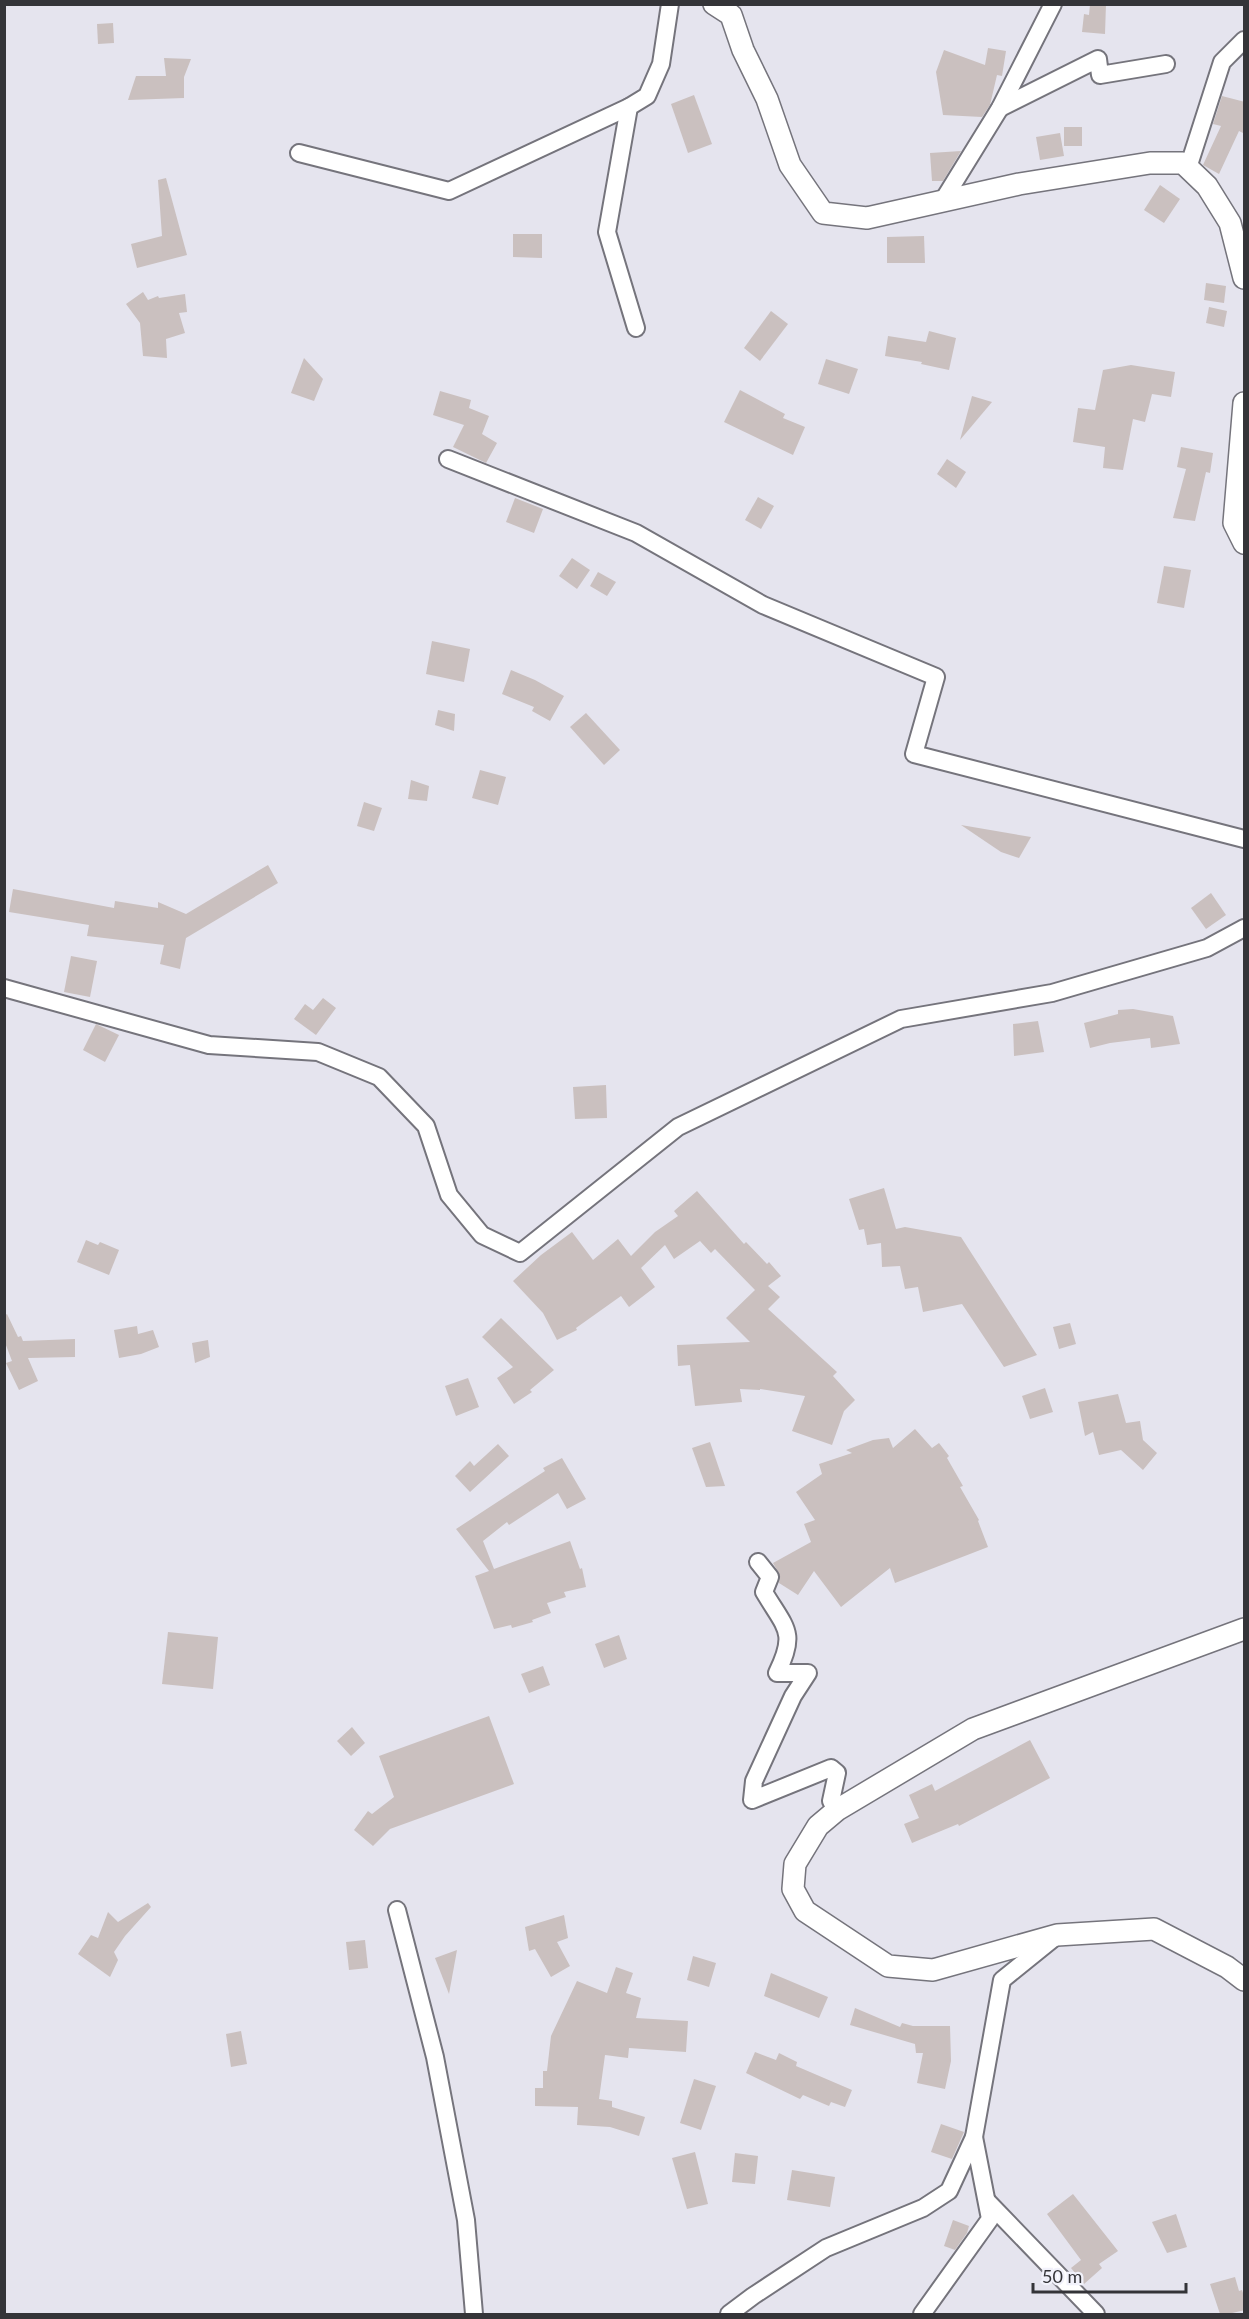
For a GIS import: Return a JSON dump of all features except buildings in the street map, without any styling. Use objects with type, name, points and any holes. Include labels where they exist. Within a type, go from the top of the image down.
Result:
[{"type":"street","points":[[299,153],[449,191],[629,107],[647,96],[661,64],[670,4]]},
{"type":"street","points":[[714,4],[731,15],[743,51],[767,99],[790,165],[823,213],[867,218],[1019,184],[1150,163],[1183,164],[1207,186],[1230,223],[1245,278]]},
{"type":"street","points":[[942,202],[1000,108],[1053,4]]},
{"type":"street","points":[[1188,168],[1222,62],[1245,40]]},
{"type":"street","points":[[1000,108],[1098,59],[1100,75],[1166,64]]},
{"type":"street","points":[[629,107],[607,232],[636,328]]},
{"type":"street","points":[[1245,403],[1234,523],[1245,543]]},
{"type":"street","points":[[448,459],[636,533],[763,605],[936,677],[914,754],[1245,839]]},
{"type":"street","points":[[4,988],[209,1045],[318,1052],[379,1077],[426,1126],[449,1195],[482,1235],[520,1253],[678,1127],[902,1019],[1052,993],[1207,948],[1245,928]]},
{"type":"street","points":[[758,1562],[771,1577],[764,1592],[789,1634],[787,1653],[777,1673],[808,1673],[793,1696],[754,1781],[752,1800],[831,1768],[837,1773],[831,1800],[837,1810]]},
{"type":"street","points":[[1245,1629],[973,1729],[837,1810],[818,1826],[795,1864],[793,1889],[805,1911],[888,1966],[933,1970],[1057,1935],[1154,1929],[1227,1967],[1245,1980]]},
{"type":"street","points":[[398,1910],[435,2057],[466,2220],[474,2314]]},
{"type":"street","points":[[729,2314],[826,2248],[923,2208],[949,2191],[974,2137],[1002,1980],[1057,1935]]},
{"type":"street","points":[[922,2314],[990,2219],[974,2137]]},
{"type":"street","points":[[988,2202],[1096,2314]]}]
